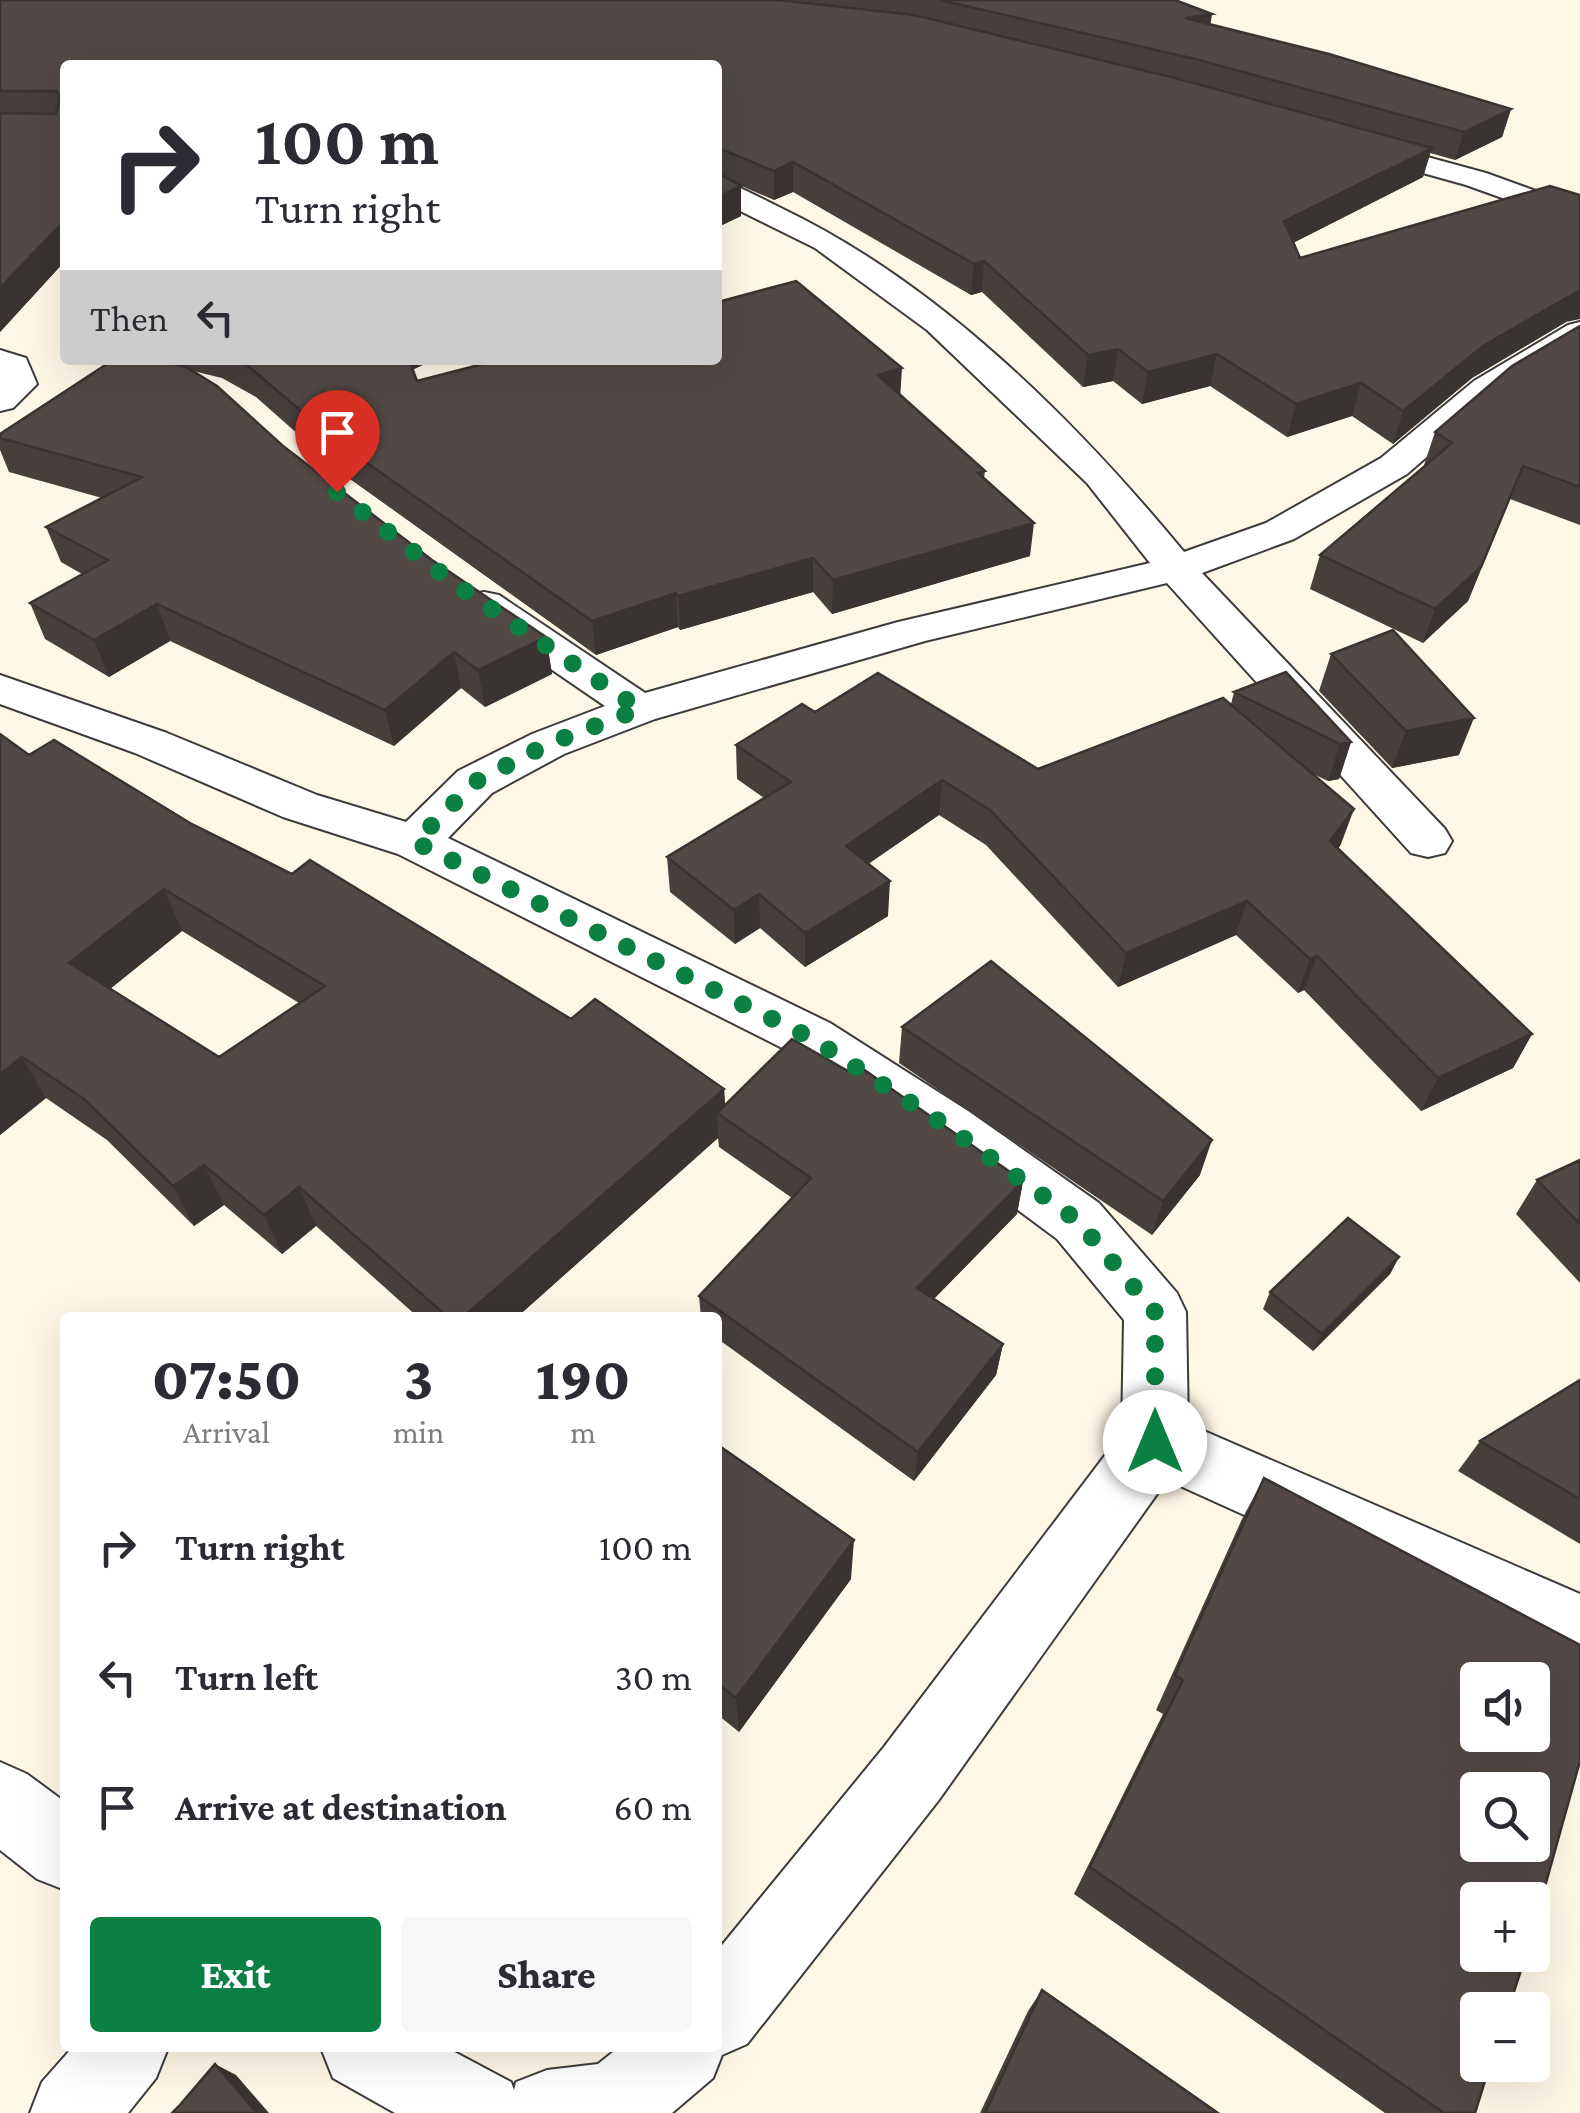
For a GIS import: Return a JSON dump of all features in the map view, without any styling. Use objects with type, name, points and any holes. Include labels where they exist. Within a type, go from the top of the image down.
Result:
[{"type":"street","points":[[1328,138],[1476,179],[1580,216]]},
{"type":"street","points":[[722,191],[826,241],[939,323],[1100,476],[1176,568],[1428,840]]},
{"type":"street","points":[[415,842],[475,782],[548,744],[640,709],[914,631],[1176,568],[1280,530],[1394,466],[1486,388],[1580,332]]},
{"type":"street","points":[[0,360],[14,366],[19,384],[0,400]]},
{"type":"street","points":[[455,584],[640,709]]},
{"type":"street","points":[[0,689],[151,743],[300,806],[415,842],[811,1038],[948,1127],[1078,1221],[1155,1312],[1155,1442],[911,1774],[722,2010]]},
{"type":"street","points":[[1155,1442],[1580,1631]]},
{"type":"street","points":[[0,1800],[60,1848]]},
{"type":"street","points":[[73,2113],[123,2052]]},
{"type":"street","points":[[370,2052],[480,2113]]},
{"type":"street","points":[[548,2113],[616,2104],[679,2052]]},
{"type":"building","points":[[0,0],[778,0],[914,15],[1175,78],[1432,148],[1284,221],[1300,258],[1550,186],[1580,195],[1580,290],[1483,346],[1403,411],[1361,383],[1296,404],[1217,354],[1148,372],[1118,349],[1088,355],[984,261],[974,264],[793,162],[774,171],[722,150],[722,60],[60,60],[60,95],[56,91],[0,91]]},
{"type":"building","points":[[940,0],[1175,0],[1212,14],[1185,18],[1329,54],[1511,109],[1464,132],[1195,59]]},
{"type":"building","points":[[60,95],[60,225],[0,288],[0,113],[56,114]]},
{"type":"building","points":[[722,175],[741,186],[722,195]]},
{"type":"building","points":[[796,281],[902,368],[878,375],[985,471],[978,473],[1034,523],[833,580],[813,558],[678,596],[676,593],[592,621],[336,441],[247,365],[411,365],[417,381],[479,365],[722,365],[722,301]]},
{"type":"building","points":[[1580,326],[1580,487],[1523,466],[1481,567],[1435,609],[1320,555],[1452,443],[1435,432],[1512,366]]},
{"type":"building","points":[[105,365],[186,367],[217,386],[283,446],[432,560],[546,637],[478,670],[454,652],[385,710],[157,604],[94,640],[30,603],[108,560],[46,527],[142,477],[0,438],[0,434]]},
{"type":"building","points":[[1393,630],[1474,718],[1406,731],[1331,654]]},
{"type":"building","points":[[1286,672],[1351,742],[1340,744],[1234,692]]},
{"type":"building","points":[[878,673],[1038,769],[1223,698],[1354,809],[1330,841],[1532,1034],[1438,1078],[1317,956],[1310,959],[1247,901],[1126,953],[990,810],[942,780],[846,846],[890,881],[805,933],[759,894],[734,910],[667,857],[791,782],[736,745],[802,704],[815,712]]},
{"type":"building","points":[[0,734],[29,755],[54,740],[190,823],[292,874],[310,860],[571,1019],[595,999],[724,1089],[469,1312],[442,1312],[299,1187],[264,1215],[204,1165],[173,1186],[84,1099],[22,1057],[0,1074]],"holes":[[[164,889],[325,986],[219,1057],[69,963]]]},
{"type":"building","points":[[991,961],[1212,1140],[1163,1201],[902,1027]]},
{"type":"building","points":[[792,1039],[848,1071],[856,1064],[1023,1181],[917,1288],[1003,1344],[918,1452],[699,1296],[811,1178],[717,1113]]},
{"type":"building","points":[[1580,1160],[1580,1224],[1537,1180]]},
{"type":"building","points":[[1348,1218],[1399,1257],[1322,1334],[1270,1292]]},
{"type":"building","points":[[1580,1380],[1580,1499],[1480,1441]]},
{"type":"building","points":[[722,1448],[854,1540],[736,1698],[722,1687]]},
{"type":"building","points":[[1264,1478],[1580,1645],[1580,1761],[1546,1882],[1460,1882],[1460,1972],[1520,1972],[1514,1992],[1460,1992],[1460,2082],[1485,2082],[1475,2113],[1444,2113],[1090,1867],[1183,1680],[1175,1675]]},
{"type":"building","points":[[1042,1990],[1218,2113],[985,2113]]},
{"type":"building","points":[[215,2064],[257,2113],[172,2113],[179,2106]]},
{"type":"route","points":[[337,492],[455,584],[640,709],[548,744],[475,782],[415,842],[811,1038],[948,1127],[1078,1221],[1155,1312],[1155,1442]]}]
